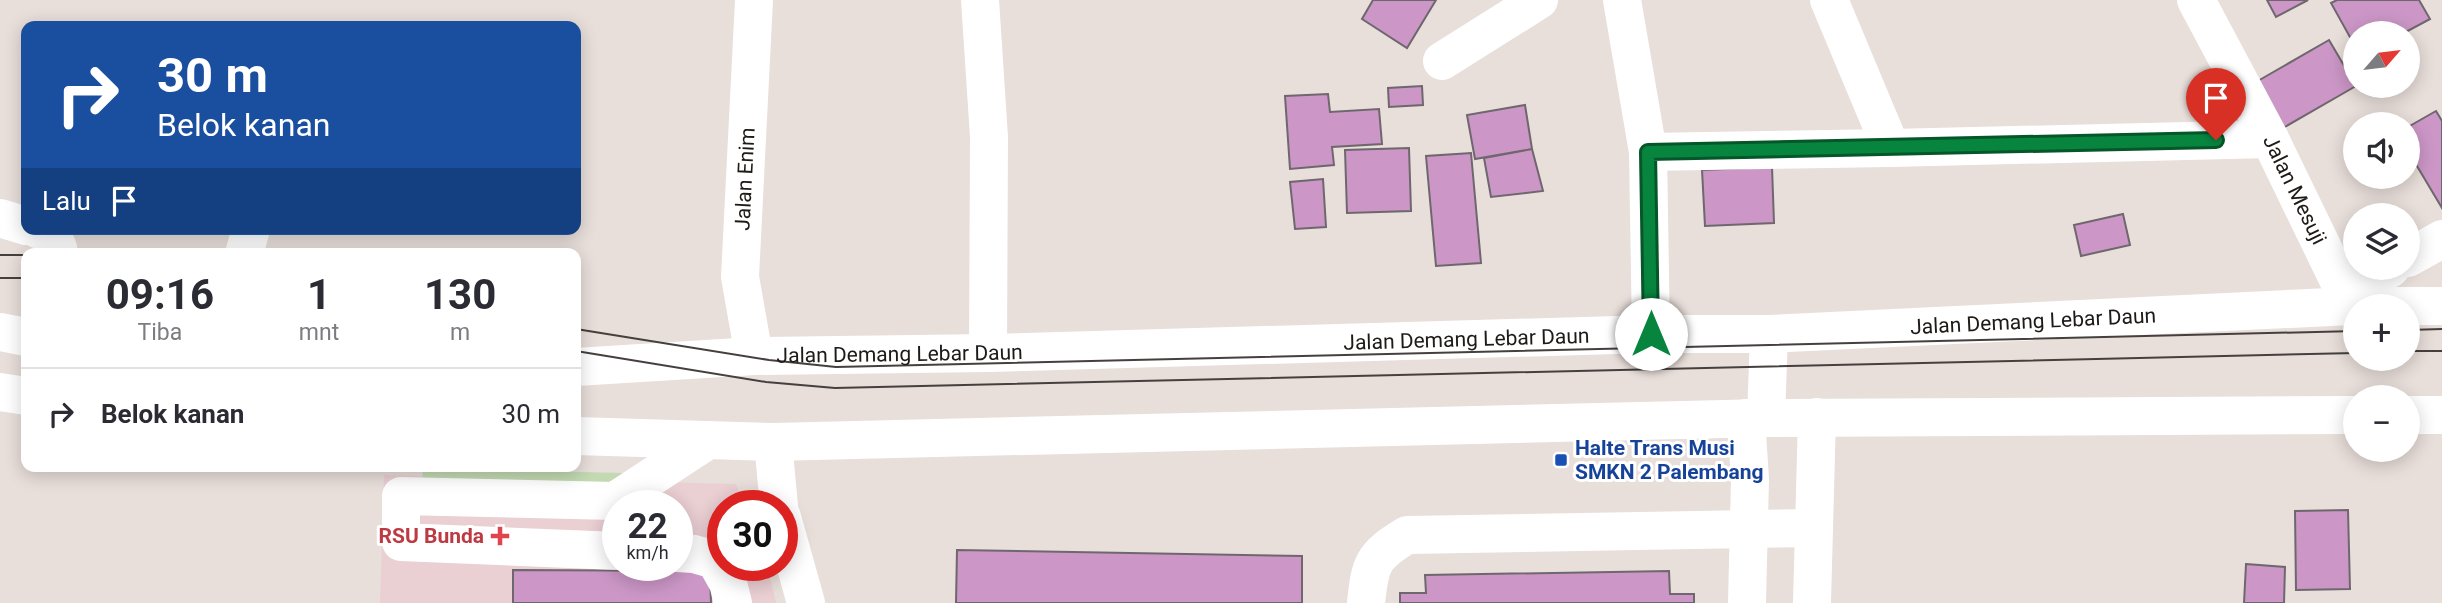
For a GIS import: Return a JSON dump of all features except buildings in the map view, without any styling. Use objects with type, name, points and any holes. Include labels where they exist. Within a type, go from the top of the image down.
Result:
[{"type":"main road","name":"Jalan Enim","points":[[754,0],[740,277],[754,356]]},
{"type":"main road","points":[[980,0],[989,137],[988,353]]},
{"type":"main road","points":[[1441,61],[1539,0]]},
{"type":"main road","points":[[1622,0],[1648,152],[1651,334]]},
{"type":"main road","points":[[1829,0],[1891,148]]},
{"type":"main road","name":"Jalan Mesuji","points":[[2196,0],[2270,139],[2345,294]]},
{"type":"main road","points":[[1648,152],[2270,139]]},
{"type":"main road","points":[[0,218],[21,224]]},
{"type":"main road","points":[[2420,251],[2442,239]]},
{"type":"main road","points":[[2356,294],[2375,280]]},
{"type":"main road","name":"Jalan Demang Lebar Daun","points":[[581,367],[754,356],[988,353],[1651,334],[1769,334],[2343,300]]},
{"type":"main road","name":"Jalan Demang Lebar Daun","points":[[2420,305],[2442,306]]},
{"type":"main road","points":[[0,332],[21,336]]},
{"type":"main road","points":[[1748,603],[1750,479],[1769,334]]},
{"type":"main road","points":[[0,391],[21,395]]},
{"type":"main road","points":[[581,436],[773,442],[1756,418],[2343,415]]},
{"type":"main road","points":[[2420,415],[2442,415]]},
{"type":"main road","points":[[1812,603],[1817,417]]},
{"type":"main road","points":[[602,550],[401,542],[401,482],[615,501],[708,440]]},
{"type":"main road","points":[[773,442],[778,490]]},
{"type":"main road","points":[[1366,603],[1369,570],[1386,548],[1407,535],[1814,528]]},
{"type":"main road","points":[[693,554],[715,560],[728,583],[733,603]]},
{"type":"main road","points":[[798,574],[806,603]]},
{"type":"shaded area","name":"RSU Bunda","points":[[384,475],[736,484],[738,490],[707,490],[707,581],[771,581],[776,603],[380,603]]},
{"type":"green space","points":[[423,472],[622,473],[621,488],[422,484]]},
{"type":"tram line","points":[[0,255],[21,255]]},
{"type":"tram line","points":[[0,278],[21,278]]},
{"type":"tram line","points":[[2420,330],[2442,329]]},
{"type":"tram line","points":[[581,330],[769,360],[836,367],[2343,331]]},
{"type":"tram line","points":[[2420,351],[2442,351]]},
{"type":"tram line","points":[[581,352],[766,382],[835,388],[2343,353]]},
{"type":"place","name":"Halte Trans Musi SMKN 2 Palembang","points":[[1561,460]]},
{"type":"place","name":"RSU Bunda","points":[[500,536]]},
{"type":"route","points":[[1651,334],[1648,152],[2216,140]]}]
